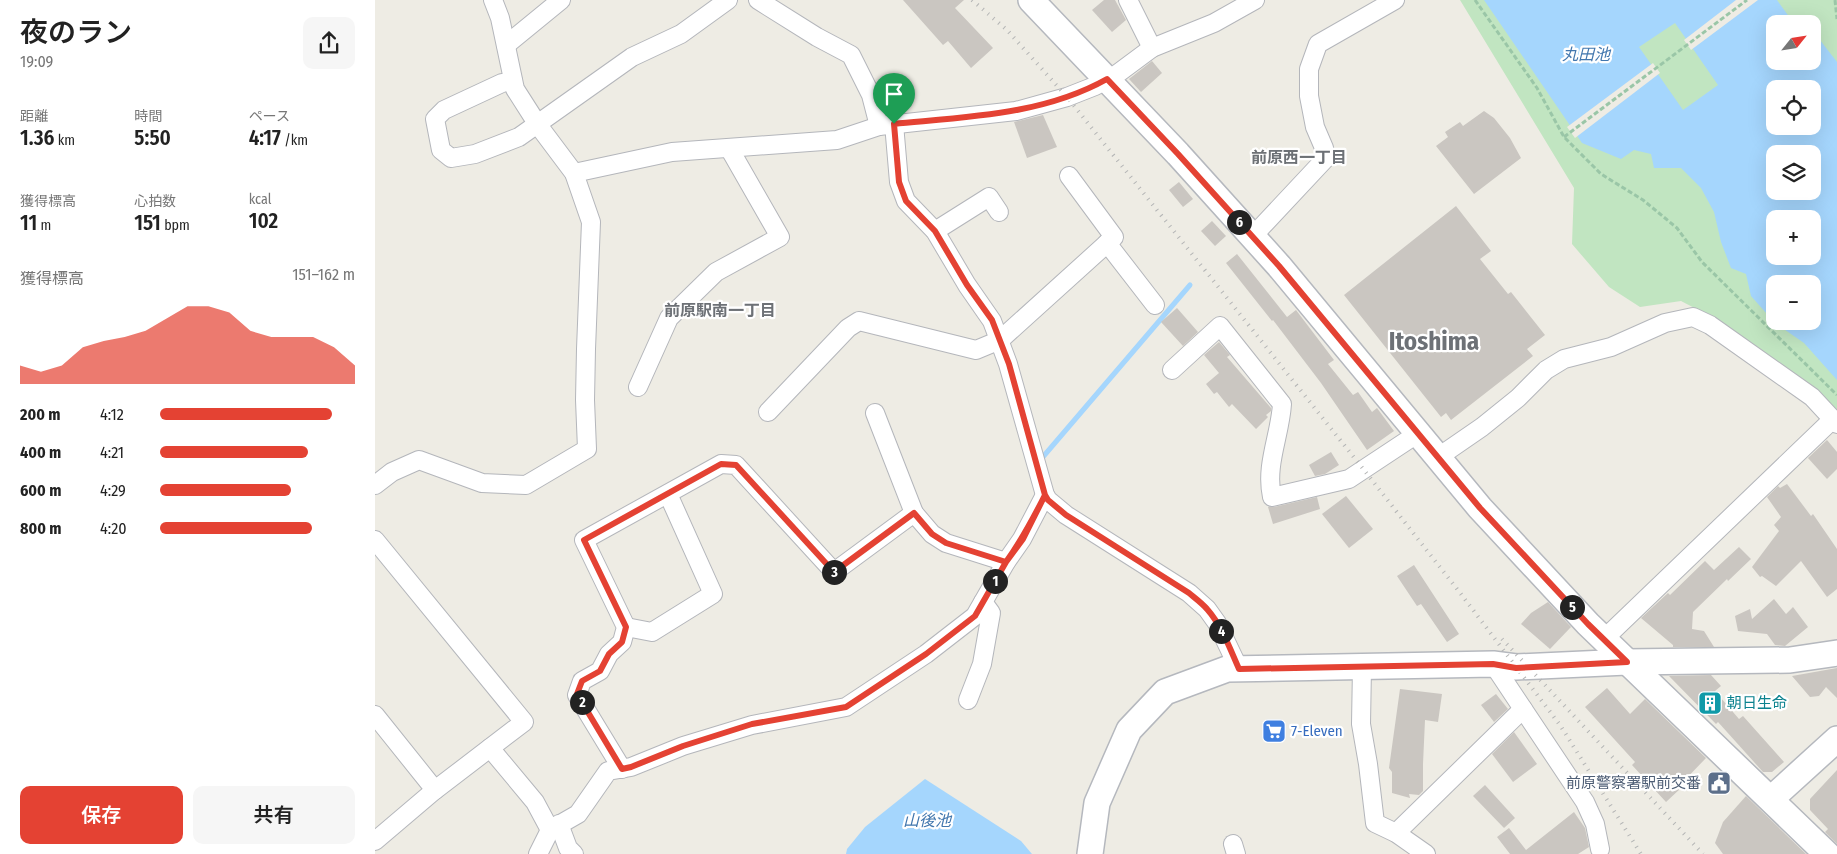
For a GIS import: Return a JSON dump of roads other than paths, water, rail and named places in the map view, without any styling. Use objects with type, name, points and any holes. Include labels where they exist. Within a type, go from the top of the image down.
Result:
[{"type":"street","points":[[375,485],[391,472],[419,460],[482,483],[525,485],[587,449],[585,350],[591,222],[574,173],[537,125],[515,89],[500,18],[493,0]]},
{"type":"street","points":[[506,45],[561,0]]},
{"type":"street","points":[[513,81],[502,83],[444,110],[435,119],[441,150],[451,158],[475,154],[519,137],[632,58],[681,34],[727,0]]},
{"type":"street","points":[[758,0],[817,37],[851,55],[887,125],[899,182],[906,201],[935,231],[967,285],[992,320],[1009,364],[1045,495],[1048,500],[1066,515],[1189,593],[1207,609],[1221,630],[1239,669]]},
{"type":"street","points":[[1031,0],[1178,154],[1279,266],[1480,508],[1604,640],[1827,854]]},
{"type":"street","points":[[1128,0],[1152,48]]},
{"type":"street","points":[[574,173],[672,152],[837,140],[887,125],[1016,111],[1095,86],[1152,48],[1214,23],[1255,0]]},
{"type":"street","points":[[1252,237],[1325,158],[1324,148],[1315,127],[1309,96],[1309,69],[1318,44],[1395,0]]},
{"type":"street","points":[[638,387],[669,318],[716,272],[780,237],[729,148]]},
{"type":"street","points":[[768,412],[848,328],[859,321],[976,350],[1000,340],[1113,237],[1069,176]]},
{"type":"street","points":[[935,231],[989,197],[999,212]]},
{"type":"street","points":[[1107,243],[1155,305]]},
{"type":"street","points":[[1437,458],[1482,428],[1518,398],[1546,370],[1564,359],[1611,347],[1665,322],[1693,317],[1710,324],[1812,397],[1835,422],[1604,640]]},
{"type":"street","points":[[1172,370],[1220,326],[1282,404],[1281,421],[1272,454],[1269,484],[1273,497],[1349,479],[1417,434]]},
{"type":"street","points":[[875,413],[914,513],[932,534],[946,543],[1006,562]]},
{"type":"street","points":[[622,769],[577,694],[582,681],[600,671],[609,654],[622,642],[626,627],[584,540],[721,464],[736,465],[834,572],[914,513]]},
{"type":"street","points":[[626,627],[652,632],[713,594],[668,494]]},
{"type":"street","points":[[538,854],[555,827],[578,814],[609,771],[631,767],[683,746],[752,724],[846,707],[926,654],[975,616],[1006,562],[1023,539],[1045,495]]},
{"type":"street","points":[[375,540],[524,722],[435,790],[375,841]]},
{"type":"street","points":[[968,700],[982,664],[991,613],[983,602]]},
{"type":"street","points":[[1090,854],[1097,803],[1129,730],[1165,692],[1227,669],[1493,664],[1516,668],[1627,662],[1790,660],[1837,654]]},
{"type":"street","points":[[1493,664],[1585,802],[1595,824],[1599,849]]},
{"type":"street","points":[[1362,667],[1361,724],[1375,823],[1397,833],[1425,854]]},
{"type":"street","points":[[1397,833],[1523,709]]},
{"type":"street","points":[[375,716],[435,790]]},
{"type":"street","points":[[1771,799],[1837,739]]},
{"type":"street","points":[[490,748],[555,827],[574,854]]},
{"type":"water","name":"丸田池","points":[[1484,0],[1777,0],[1788,15],[1766,15],[1766,70],[1821,70],[1821,41],[1837,62],[1837,380],[1804,343],[1785,330],[1821,330],[1821,275],[1766,275],[1766,313],[1751,296],[1746,274],[1731,268],[1721,242],[1714,212],[1701,188],[1681,168],[1654,168],[1651,154],[1634,150],[1621,159],[1582,143]],"holes":[[[1675,23],[1718,85],[1683,110],[1639,47]]]},
{"type":"water","name":"山後池","points":[[925,779],[1021,841],[1032,854],[846,854],[847,849],[865,827]]},
{"type":"waterway","points":[[1042,458],[1190,285]]},
{"type":"railway","points":[[972,0],[1007,30],[1067,97],[1364,470],[1560,725],[1641,854]]},
{"type":"railway","points":[[1502,639],[1703,854]]},
{"type":"place","name":"朝日生命","points":[[1710,703]]},
{"type":"place","name":"7-Eleven","points":[[1274,731]]},
{"type":"place","name":"前原警察署駅前交番","points":[[1719,783]]},
{"type":"district","name":"前原西一丁目","points":[[1299,157]]},
{"type":"district","name":"前原駅南一丁目","points":[[720,310]]},
{"type":"district","name":"Itoshima","points":[[1434,342]]}]
